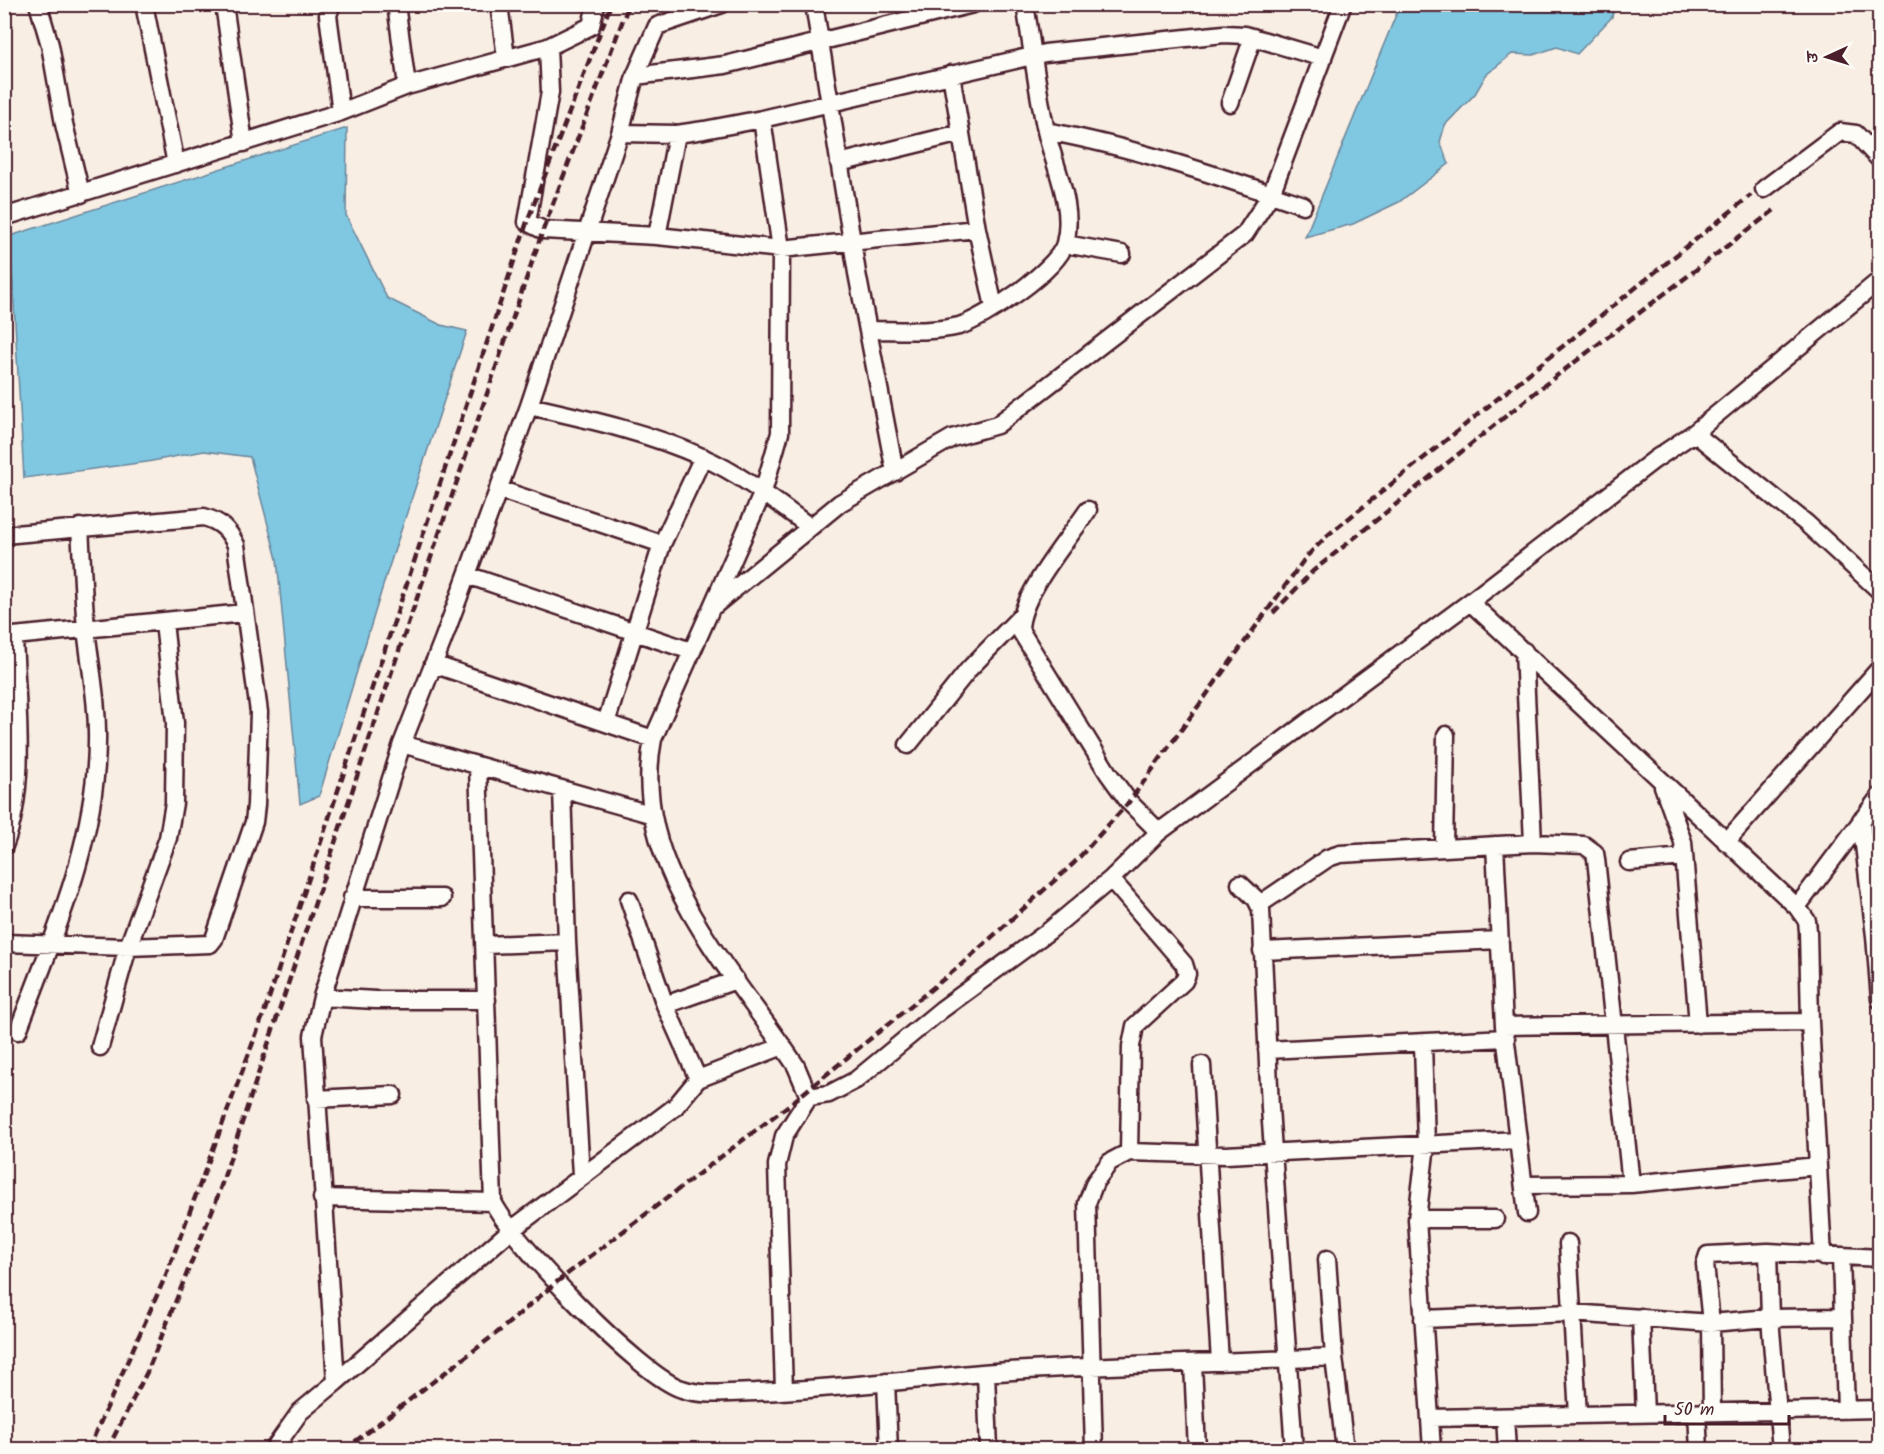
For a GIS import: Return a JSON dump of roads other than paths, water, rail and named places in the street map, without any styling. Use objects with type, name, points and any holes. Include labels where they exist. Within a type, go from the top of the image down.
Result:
[{"type":"street","points":[[38,4],[50,45],[64,124],[81,194]]},
{"type":"street","points":[[144,4],[176,164]]},
{"type":"street","points":[[224,4],[244,143]]},
{"type":"street","points":[[332,4],[328,15],[341,112]]},
{"type":"street","points":[[396,4],[407,86]]},
{"type":"street","points":[[499,4],[506,58]]},
{"type":"street","points":[[4,217],[341,112],[407,86],[548,47],[591,26],[596,4]]},
{"type":"street","points":[[336,1382],[313,1036],[322,997],[402,744],[529,406],[620,133],[635,76],[657,26],[722,4]]},
{"type":"street","points":[[814,4],[852,243],[895,472]]},
{"type":"street","points":[[635,76],[725,65],[973,4]]},
{"type":"street","points":[[868,330],[948,328],[970,322],[1047,269],[1065,244],[1067,226],[1064,195],[1046,131],[1025,4]]},
{"type":"street","points":[[710,609],[840,503],[952,438],[997,425],[1245,234],[1271,194],[1344,4]]},
{"type":"street","points":[[620,133],[677,134],[762,119],[1034,55],[1224,34],[1253,37],[1323,58]]},
{"type":"street","points":[[1230,103],[1253,37]]},
{"type":"street","points":[[548,47],[550,92],[526,222],[543,230],[657,236],[781,249],[977,229]]},
{"type":"street","points":[[951,74],[977,229],[994,307]]},
{"type":"street","points":[[762,119],[781,249],[780,433],[764,492],[653,739],[648,764],[650,814],[680,895],[796,1066],[809,1097]]},
{"type":"street","points":[[1046,131],[1082,138],[1217,175],[1303,205]]},
{"type":"street","points":[[1764,189],[1840,132],[1856,134],[1880,160]]},
{"type":"street","points":[[657,236],[677,134]]},
{"type":"street","points":[[839,163],[961,134]]},
{"type":"street","points":[[1065,244],[1122,255]]},
{"type":"street","points":[[784,1390],[777,1165],[784,1136],[809,1097],[829,1094],[856,1080],[941,1010],[1049,931],[1111,879],[1159,832],[1470,602],[1627,480],[1694,433],[1880,280]]},
{"type":"street","points":[[529,406],[584,418],[703,457],[764,492],[810,527]]},
{"type":"street","points":[[1694,433],[1806,523],[1880,591]]},
{"type":"street","points":[[606,723],[662,544],[703,457]]},
{"type":"street","points":[[498,489],[662,544]]},
{"type":"street","points":[[908,745],[969,669],[1020,617],[1028,599],[1088,510]]},
{"type":"street","points":[[4,535],[204,517],[219,522],[228,530],[236,545],[259,712],[254,822],[214,939],[205,945],[128,947],[4,943]]},
{"type":"street","points":[[18,1031],[71,895],[94,783],[97,742],[95,701],[86,629],[80,527]]},
{"type":"street","points":[[467,575],[691,651]]},
{"type":"street","points":[[1470,602],[1797,907],[1807,921],[1810,1022],[1823,1257]]},
{"type":"street","points":[[4,846],[14,812],[18,771],[9,636],[244,613]]},
{"type":"street","points":[[1020,617],[1020,630],[1029,648],[1108,773],[1129,802],[1159,832]]},
{"type":"street","points":[[100,1047],[128,947],[158,871],[168,838],[174,803],[175,723],[164,622]]},
{"type":"street","points":[[1524,651],[1533,843]]},
{"type":"street","points":[[433,664],[653,739]]},
{"type":"street","points":[[1726,842],[1880,668]]},
{"type":"street","points":[[1444,848],[1446,735]]},
{"type":"street","points":[[402,744],[650,814]]},
{"type":"street","points":[[478,765],[493,1202],[512,1230],[604,1331],[662,1379],[683,1390],[710,1393],[784,1390],[986,1373],[1334,1357]]},
{"type":"street","points":[[1661,780],[1681,829],[1698,1024]]},
{"type":"street","points":[[562,789],[567,942],[581,1175]]},
{"type":"street","points":[[1797,907],[1880,796]]},
{"type":"street","points":[[1861,820],[1880,1000]]},
{"type":"street","points":[[1260,904],[1328,858],[1340,854],[1533,843],[1584,845],[1595,853],[1631,1184]]},
{"type":"street","points":[[1495,845],[1505,1032],[1527,1213]]},
{"type":"street","points":[[1629,862],[1684,857]]},
{"type":"street","points":[[1111,879],[1184,964],[1187,974],[1184,981],[1135,1026],[1131,1046],[1129,1152]]},
{"type":"street","points":[[1240,884],[1260,904],[1273,1152],[1294,1449]]},
{"type":"street","points":[[352,897],[442,898]]},
{"type":"street","points":[[629,900],[665,1005],[698,1079]]},
{"type":"street","points":[[1262,951],[1500,940]]},
{"type":"street","points":[[485,945],[567,942]]},
{"type":"street","points":[[665,1005],[736,980]]},
{"type":"street","points":[[322,997],[376,1000],[487,1000]]},
{"type":"street","points":[[1267,1050],[1423,1042],[1505,1032],[1613,1025],[1810,1022]]},
{"type":"street","points":[[1423,1042],[1426,1145],[1417,1219],[1432,1449]]},
{"type":"street","points":[[273,1449],[300,1412],[512,1230],[581,1175],[675,1107],[698,1079],[783,1046]]},
{"type":"street","points":[[1202,1065],[1220,1362]]},
{"type":"street","points":[[316,1099],[393,1095]]},
{"type":"street","points":[[1094,1449],[1087,1203],[1095,1182],[1110,1162],[1129,1152],[1207,1154],[1273,1152],[1518,1140]]},
{"type":"street","points":[[1524,1185],[1631,1184],[1818,1166]]},
{"type":"street","points":[[322,1198],[493,1202]]},
{"type":"street","points":[[1417,1219],[1495,1219]]},
{"type":"street","points":[[1568,1243],[1578,1415]]},
{"type":"street","points":[[1768,1252],[1770,1318],[1781,1449]]},
{"type":"street","points":[[1699,1449],[1711,1323],[1705,1264],[1708,1255],[1768,1252],[1823,1257],[1880,1258]]},
{"type":"street","points":[[1841,1257],[1846,1410]]},
{"type":"street","points":[[1327,1259],[1334,1357],[1345,1449]]},
{"type":"street","points":[[1424,1318],[1572,1313],[1711,1323],[1770,1318],[1843,1317]]},
{"type":"street","points":[[1641,1317],[1645,1414]]},
{"type":"street","points":[[1193,1364],[1197,1449]]},
{"type":"street","points":[[986,1373],[989,1449]]},
{"type":"street","points":[[885,1382],[889,1449]]},
{"type":"street","points":[[1430,1418],[1880,1409]]},
{"type":"street","points":[[1505,1417],[1507,1449]]},
{"type":"water","points":[[1400,5],[1615,5],[1612,17],[1577,54],[1557,47],[1533,55],[1512,54],[1486,75],[1475,94],[1445,125],[1440,142],[1449,164],[1399,202],[1353,224],[1305,237]]},
{"type":"water","points":[[347,128],[346,215],[387,298],[441,325],[467,331],[386,576],[319,796],[300,804],[277,559],[250,457],[204,451],[147,462],[24,478],[10,236]]},
{"type":"railway","points":[[88,1450],[166,1275],[264,1013],[527,222],[611,4]]},
{"type":"railway","points":[[107,1450],[148,1370],[216,1201],[390,677],[543,230],[629,4]]},
{"type":"railway","points":[[344,1450],[498,1332],[558,1281],[789,1105],[962,964],[1074,863],[1129,802],[1306,557],[1328,535],[1751,195]]},
{"type":"railway","points":[[1273,613],[1313,571],[1542,387],[1777,208]]}]
